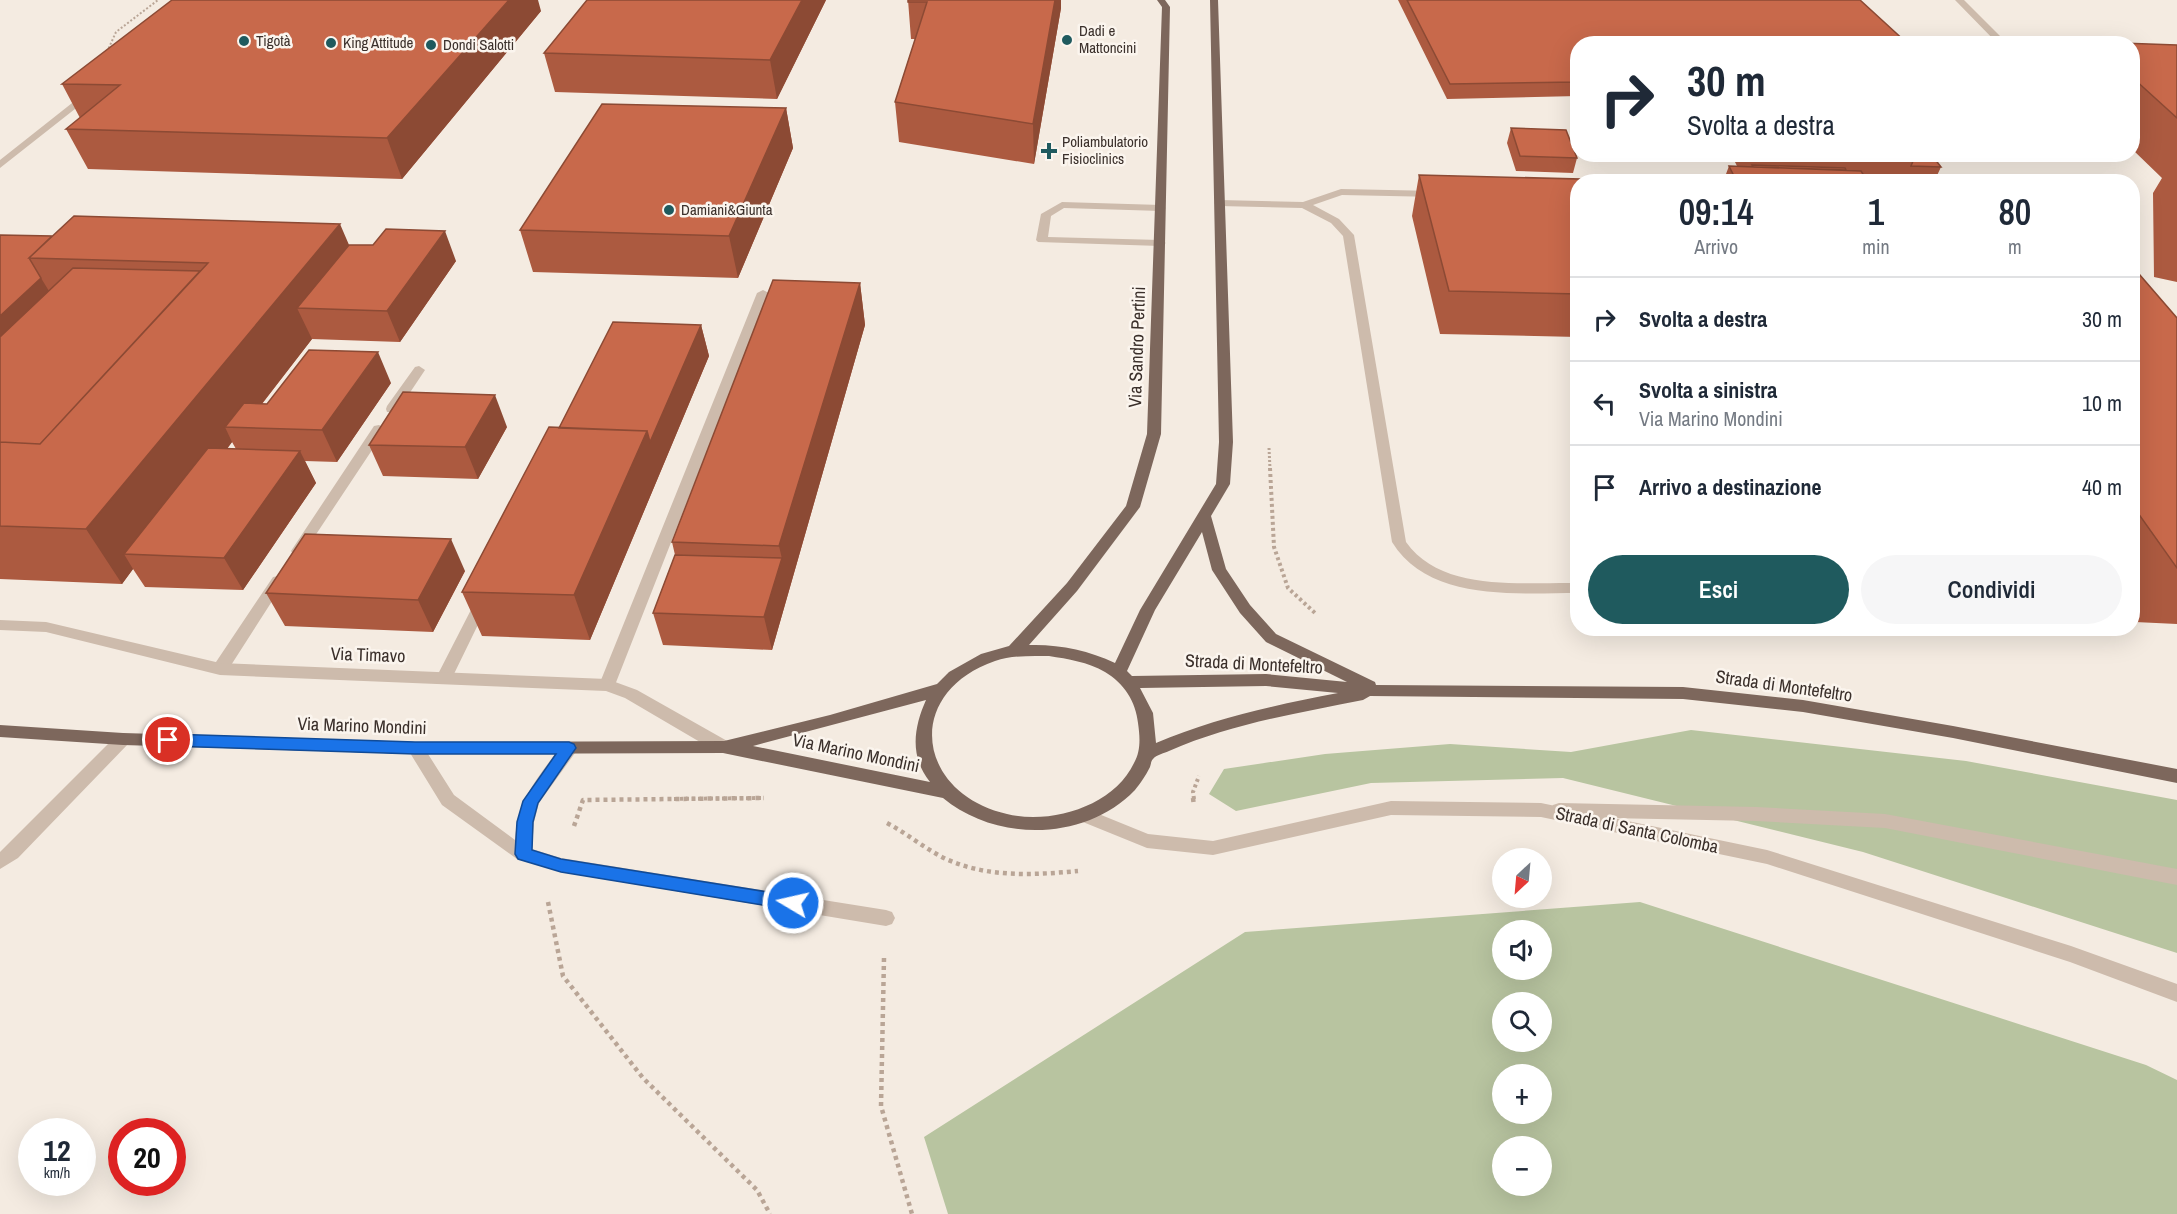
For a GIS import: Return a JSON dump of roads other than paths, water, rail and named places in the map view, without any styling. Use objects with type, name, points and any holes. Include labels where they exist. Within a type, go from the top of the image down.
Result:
[{"type":"main road","name":"Via Sandro Pertini","points":[[1014,651],[1072,587],[1133,507],[1154,434],[1166,7],[1161,0]]},
{"type":"main road","points":[[1122,677],[1148,610],[1205,518],[1223,484],[1226,442],[1214,0]]},
{"type":"main road","points":[[1205,518],[1219,570],[1245,609],[1271,638],[1379,691]]},
{"type":"main road","points":[[1049,650],[1082,655],[1122,677],[1142,703],[1149,728],[1147,754],[1135,778],[1113,800],[1084,815],[1048,824],[1009,822],[974,812],[946,792],[928,768],[921,740],[926,713],[942,689],[962,671],[987,658],[1014,651],[1049,650]]},
{"type":"main road","name":"Strada di Montefeltro","points":[[1122,677],[1266,680],[1379,691],[1683,693],[1803,706],[1975,736],[2177,776]]},
{"type":"main road","name":"Via Marino Mondini","points":[[723,747],[830,721],[942,689]]},
{"type":"main road","name":"Strada di Montefeltro","points":[[1147,754],[1186,737],[1263,714],[1379,691]]},
{"type":"main road","name":"Via Marino Mondini","points":[[0,731],[123,739],[415,748],[723,747],[866,774],[946,792]]},
{"type":"street","points":[[1959,0],[1996,36]]},
{"type":"street","points":[[0,165],[100,84]]},
{"type":"street","points":[[1219,203],[1304,205],[1341,192],[1448,194]]},
{"type":"street","points":[[1160,243],[1042,240],[1046,214],[1062,205],[1161,208]]},
{"type":"street","points":[[1304,205],[1335,220],[1348,235],[1399,542],[1414,562],[1439,576],[1475,585],[1570,588]]},
{"type":"street","points":[[607,685],[763,293]]},
{"type":"street","points":[[220,669],[419,369]]},
{"type":"street","points":[[444,678],[491,584]]},
{"type":"street","name":"Via Timavo","points":[[0,625],[46,627],[220,669],[607,685],[631,694],[723,747]]},
{"type":"street","points":[[0,862],[12,854],[123,739]]},
{"type":"street","points":[[415,748],[448,800],[494,835],[524,854],[561,865],[886,918]]},
{"type":"street","points":[[524,854],[525,822],[531,801],[569,748]]},
{"type":"street","name":"Strada di Santa Colomba","points":[[1084,815],[1147,841],[1213,848],[1390,808],[1541,810],[1767,857],[2071,954],[2177,993]]},
{"type":"street","points":[[1541,810],[1756,814],[1884,821],[2004,842],[2177,877]]},
{"type":"place","name":"Dadi e Mattoncini","points":[[1067,40]]},
{"type":"place","name":"Tigotà","points":[[244,41]]},
{"type":"place","name":"King Attitude","points":[[331,43]]},
{"type":"place","name":"Dondi Salotti","points":[[431,45]]},
{"type":"place","name":"Poliambulatorio Fisioclinics","points":[[1049,151]]},
{"type":"place","name":"Damiani&Giunta","points":[[669,210]]}]
